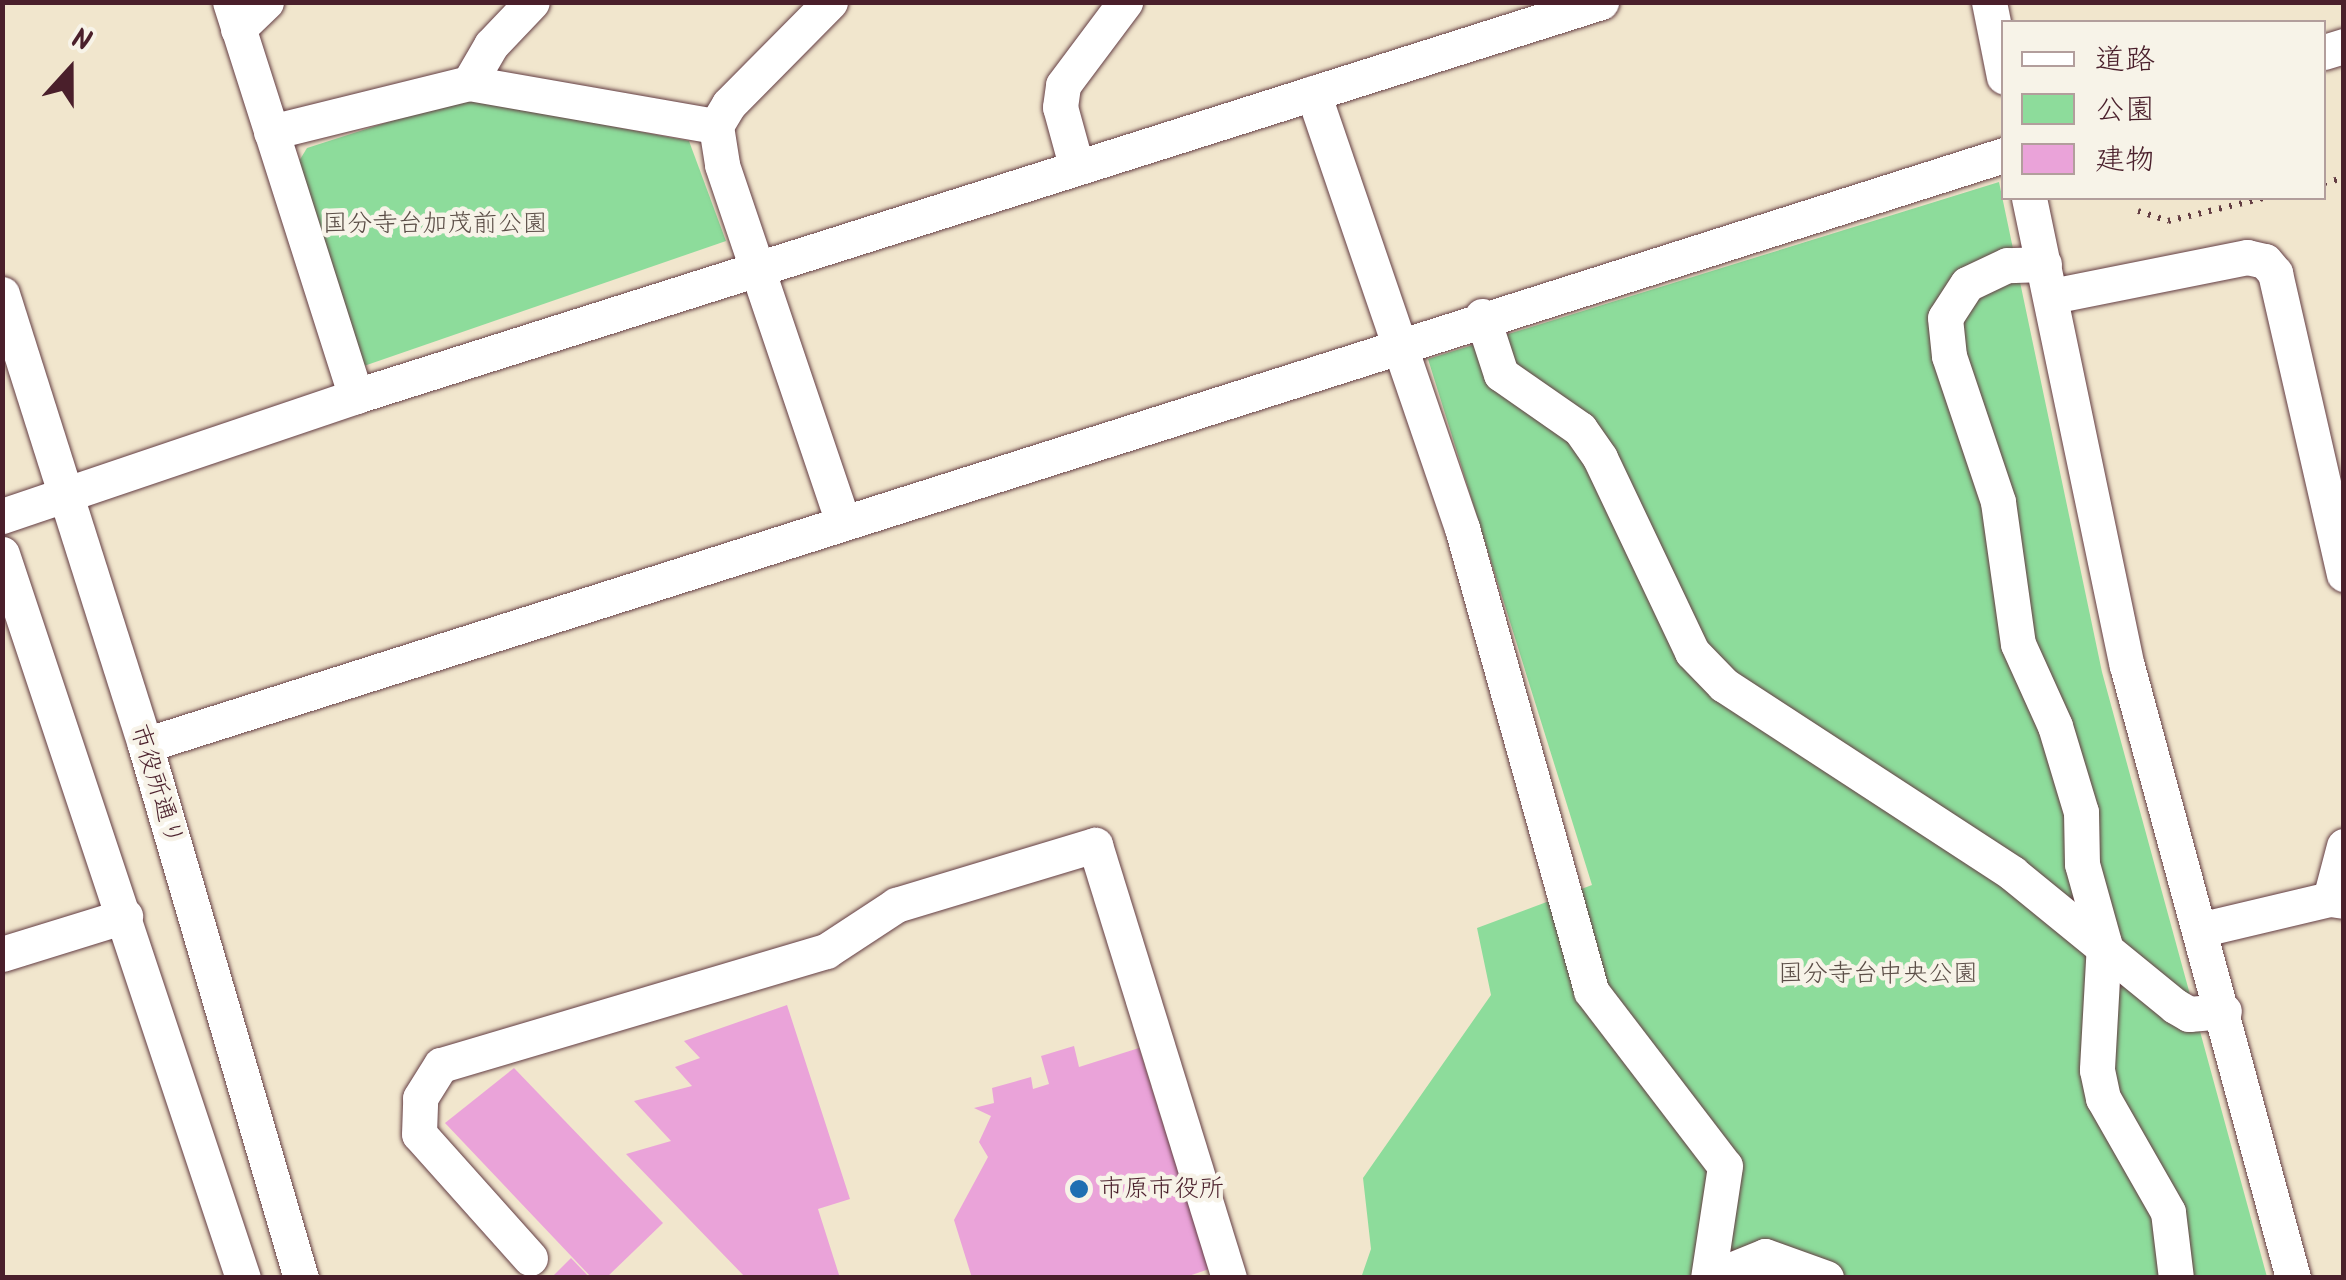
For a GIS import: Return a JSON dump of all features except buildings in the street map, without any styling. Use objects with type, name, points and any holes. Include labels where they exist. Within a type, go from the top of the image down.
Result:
[{"type":"street","points":[[266,2],[234,16],[356,396]]},
{"type":"street","points":[[469,83],[492,45],[532,2]]},
{"type":"street","points":[[830,2],[729,104],[716,126],[756,270],[842,520]]},
{"type":"street","points":[[1076,165],[1060,107],[1063,86],[1125,2]]},
{"type":"street","points":[[2,516],[356,396],[1601,2]]},
{"type":"street","points":[[1989,2],[2001,62]]},
{"type":"street","points":[[271,132],[469,83],[716,126]]},
{"type":"street","points":[[1313,93],[1462,528],[1590,992],[1725,1166],[1710,1278],[1765,1256],[1826,1278]]},
{"type":"street","points":[[145,745],[1396,342],[2001,155]]},
{"type":"street","points":[[2029,200],[2127,666],[2203,929],[2293,1278]]},
{"type":"street","points":[[2176,1278],[2168,1212],[2121,1134],[2097,1070],[2104,943],[2082,864],[2081,812],[2055,726],[2018,644],[1998,502],[1948,356],[1946,318],[1968,284],[2007,265],[2048,280],[2247,257],[2266,261],[2275,274],[2344,574]]},
{"type":"street","name":"市役所通り","points":[[2,294],[145,745],[301,1278]]},
{"type":"street","points":[[1482,316],[1501,374],[1580,429],[1600,458],[1692,652],[1724,685],[2012,873],[2104,943],[2175,1006],[2189,1014],[2224,1011]]},
{"type":"street","points":[[2,554],[243,1278]]},
{"type":"street","points":[[530,1258],[420,1134],[420,1098],[440,1065],[826,952],[896,905],[1095,845],[1229,1278]]},
{"type":"street","points":[[2203,929],[2336,900],[2344,846]]},
{"type":"street","points":[[2,954],[125,916]]},
{"type":"path","points":[[2138,210],[2168,221],[2256,200]]},
{"type":"green space","name":"国分寺台加茂前公園","points":[[463,98],[689,141],[726,241],[361,367],[296,166],[307,148]]},
{"type":"green space","name":"国分寺台中央公園","points":[[1999,182],[2102,672],[2267,1277],[1361,1278],[1371,1249],[1363,1178],[1491,995],[1477,928],[1592,885],[1428,359]]},
{"type":"place","name":"市原市役所","points":[[1079,1189]]}]
